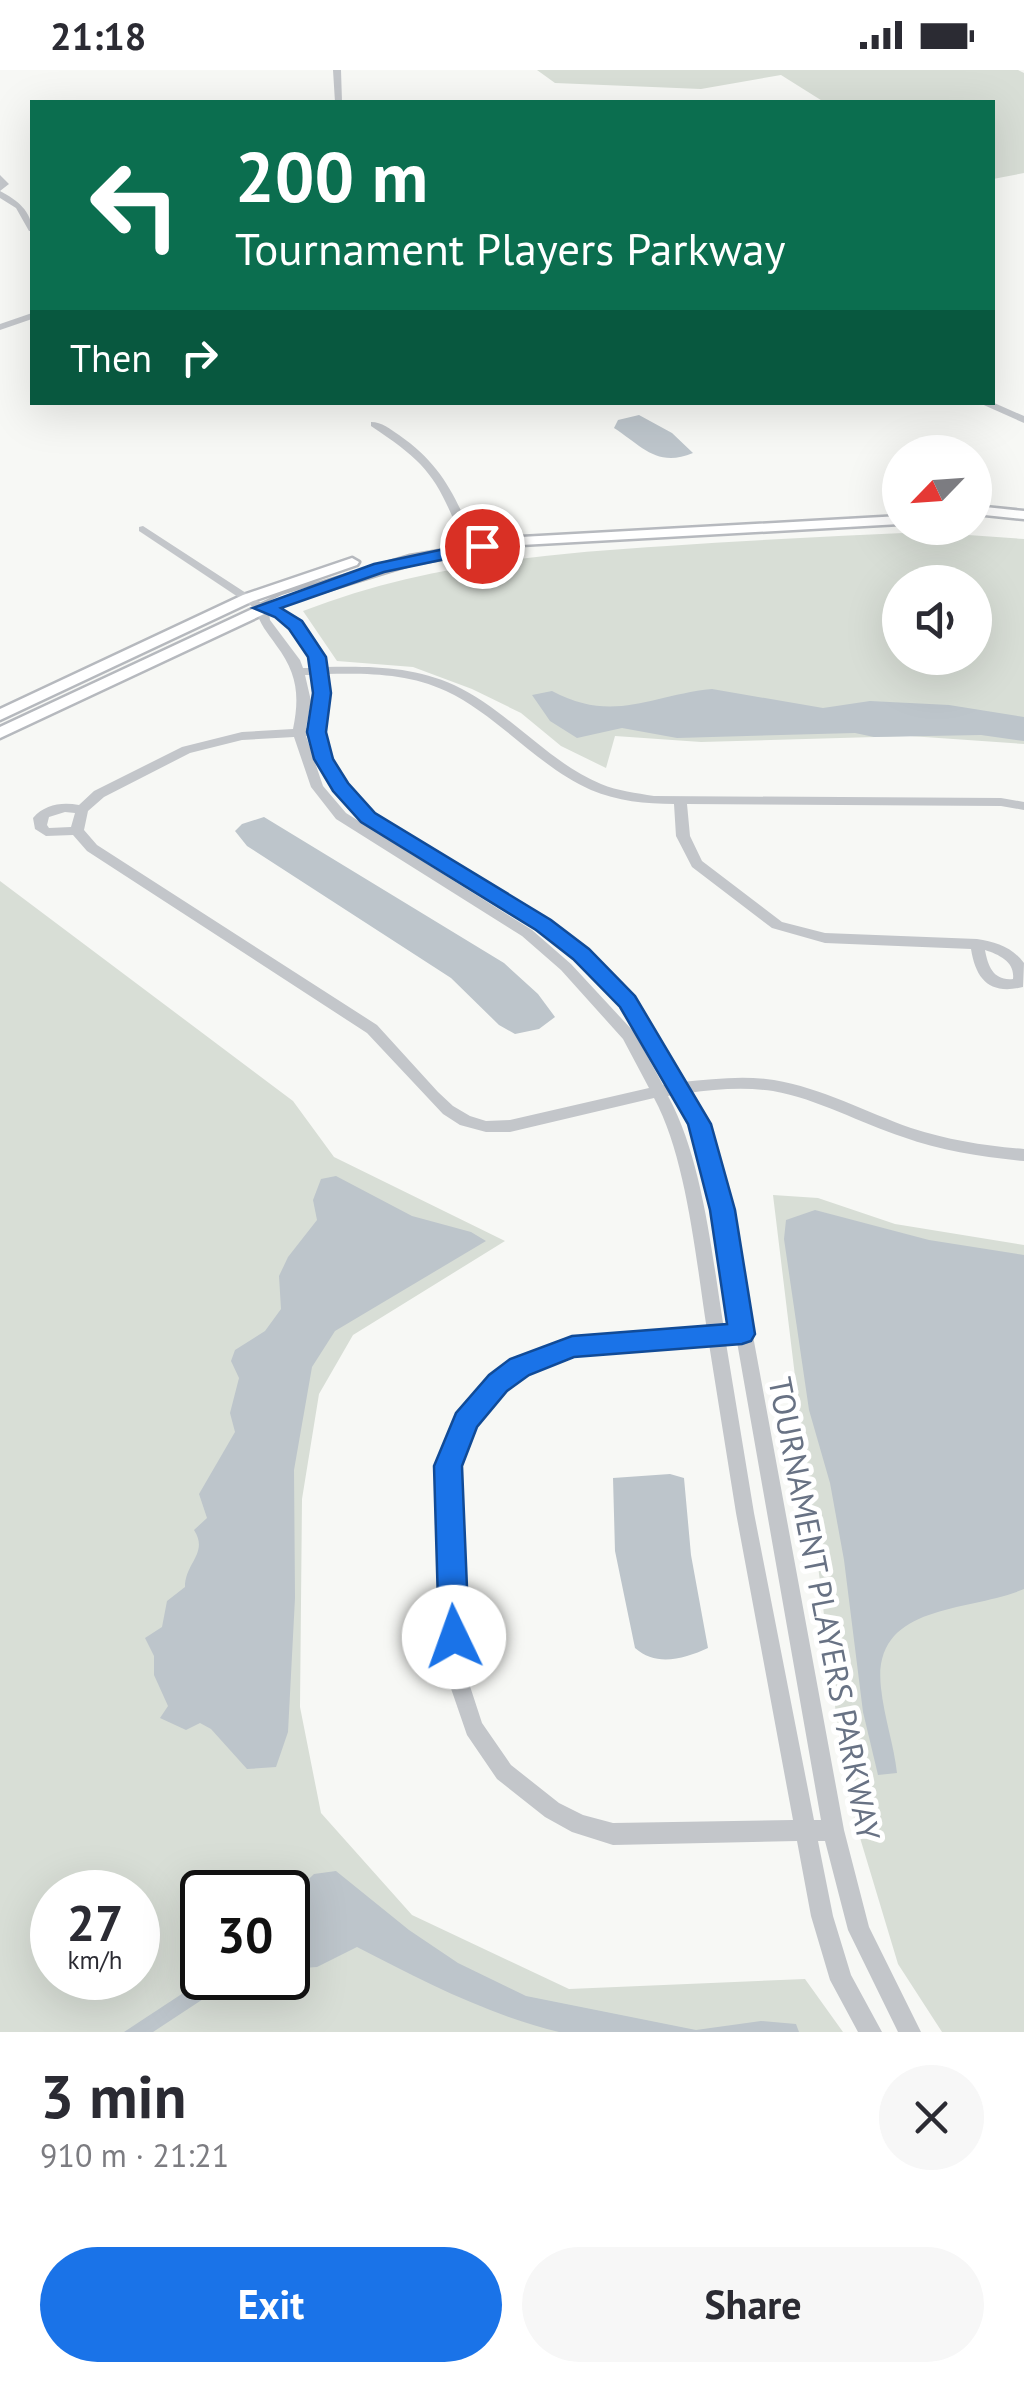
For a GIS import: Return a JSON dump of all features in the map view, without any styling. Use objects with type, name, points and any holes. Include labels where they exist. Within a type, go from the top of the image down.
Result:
[{"type":"main road","points":[[0,715],[369,556],[466,536],[639,521],[882,510]]},
{"type":"main road","points":[[992,512],[1024,515]]},
{"type":"main road","points":[[0,733],[255,603],[367,572],[482,546],[593,536],[882,521]]},
{"type":"main road","points":[[992,523],[1024,525]]},
{"type":"street","points":[[337,70],[339,100]]},
{"type":"street","points":[[0,177],[5,184],[0,191],[19,206],[30,225]]},
{"type":"street","points":[[0,328],[30,317]]},
{"type":"street","points":[[989,405],[1024,420]]},
{"type":"street","points":[[375,424],[435,469],[446,485],[466,536]]},
{"type":"street","points":[[143,528],[255,603]]},
{"type":"street","name":"TOURNAMENT PLAYERS PARKWAY","points":[[255,603],[281,613],[302,632],[320,671],[322,693],[308,732]]},
{"type":"street","name":"TOURNAMENT PLAYERS PARKWAY","points":[[255,603],[290,651],[305,702],[318,787],[341,816],[527,933],[566,967],[628,1036],[672,1117],[689,1179],[746,1512],[822,1916],[841,1980],[871,2032]]},
{"type":"street","points":[[297,672],[400,673],[429,679],[461,694],[589,784],[617,794],[680,800],[964,801],[1024,806]]},
{"type":"street","points":[[77,831],[82,810],[99,794],[186,750],[242,736],[308,732]]},
{"type":"street","name":"TOURNAMENT PLAYERS PARKWAY","points":[[308,732],[340,787],[368,818],[543,925],[581,954],[628,1002],[699,1124],[722,1210],[833,1830],[858,1930],[910,2032]]},
{"type":"street","points":[[680,800],[683,836],[697,864],[777,925],[825,938],[978,944]]},
{"type":"street","points":[[77,831],[46,832],[40,826],[40,818],[46,811],[60,808],[82,810]]},
{"type":"street","points":[[77,831],[92,848],[372,1029],[402,1056],[444,1110],[458,1120],[490,1129],[658,1094],[741,1082],[776,1086],[914,1134],[989,1153],[1024,1155]]},
{"type":"street","points":[[742,1334],[572,1346],[520,1367],[498,1383],[472,1412],[454,1444],[446,1491],[456,1674],[474,1728],[504,1772],[526,1793],[580,1825],[613,1834],[654,1836],[833,1830]]},
{"type":"shaded area","points":[[537,70],[1018,70],[1024,73],[1024,173],[995,179],[995,100],[821,100],[781,75],[701,89],[555,83]]},
{"type":"shaded area","points":[[639,415],[672,433],[693,453],[660,456],[614,428],[618,420]]},
{"type":"shaded area","points":[[882,534],[882,545],[992,545],[992,537],[1024,539],[1024,744],[910,736],[701,742],[615,736],[606,768],[561,746],[521,713],[472,689],[413,667],[337,661],[303,611],[392,583],[482,564],[699,544]]},
{"type":"shaded area","points":[[712,689],[823,708],[870,701],[949,705],[1024,717],[1024,741],[981,735],[874,737],[855,733],[677,738],[622,728],[577,738],[550,721],[532,695],[552,691],[574,701],[614,706]]},
{"type":"shaded area","points":[[264,817],[504,963],[538,994],[555,1017],[539,1029],[515,1034],[499,1025],[451,978],[247,846],[235,831],[242,824]]},
{"type":"shaded area","points":[[0,881],[293,1101],[334,1157],[505,1241],[353,1335],[319,1394],[302,1499],[300,1707],[321,1813],[412,1915],[569,1989],[805,1979],[843,2032],[0,2032]]},
{"type":"shaded area","points":[[336,1176],[412,1216],[471,1232],[486,1241],[335,1331],[312,1367],[294,1470],[295,1598],[288,1732],[276,1767],[247,1769],[211,1729],[200,1723],[186,1730],[160,1718],[168,1706],[154,1675],[154,1656],[145,1638],[162,1627],[167,1601],[185,1587],[198,1552],[194,1530],[207,1518],[199,1494],[235,1432],[230,1413],[239,1378],[231,1361],[235,1350],[265,1331],[281,1309],[279,1276],[288,1257],[317,1220],[313,1200],[321,1179]]},
{"type":"shaded area","points":[[773,1195],[818,1198],[895,1224],[1024,1245],[1024,2032],[942,2032],[898,1964],[845,1788]]},
{"type":"shaded area","points":[[815,1210],[929,1240],[1024,1255],[1024,1589],[928,1615],[907,1625],[891,1640],[882,1660],[881,1688],[897,1773],[878,1775],[863,1712],[844,1560],[830,1483],[809,1410],[784,1239],[786,1220]]},
{"type":"shaded area","points":[[670,1474],[684,1478],[691,1555],[708,1648],[680,1658],[661,1659],[635,1648],[615,1551],[613,1478]]},
{"type":"shaded area","points":[[336,1871],[409,1930],[458,1963],[526,1996],[696,2030],[761,2021],[796,2024],[799,2032],[559,2032],[481,2006],[357,1947],[310,1967],[310,1878]]},
{"type":"shaded area","points":[[180,1995],[180,2000],[202,2000],[153,2032],[124,2032]]},
{"type":"route","points":[[454,1637],[448,1466],[466,1421],[498,1383],[520,1367],[572,1346],[742,1334],[722,1210],[699,1124],[628,1002],[581,954],[543,925],[368,818],[340,787],[324,759],[317,732],[322,693],[317,657],[296,625],[281,613],[262,608],[380,568],[482,546]]}]
